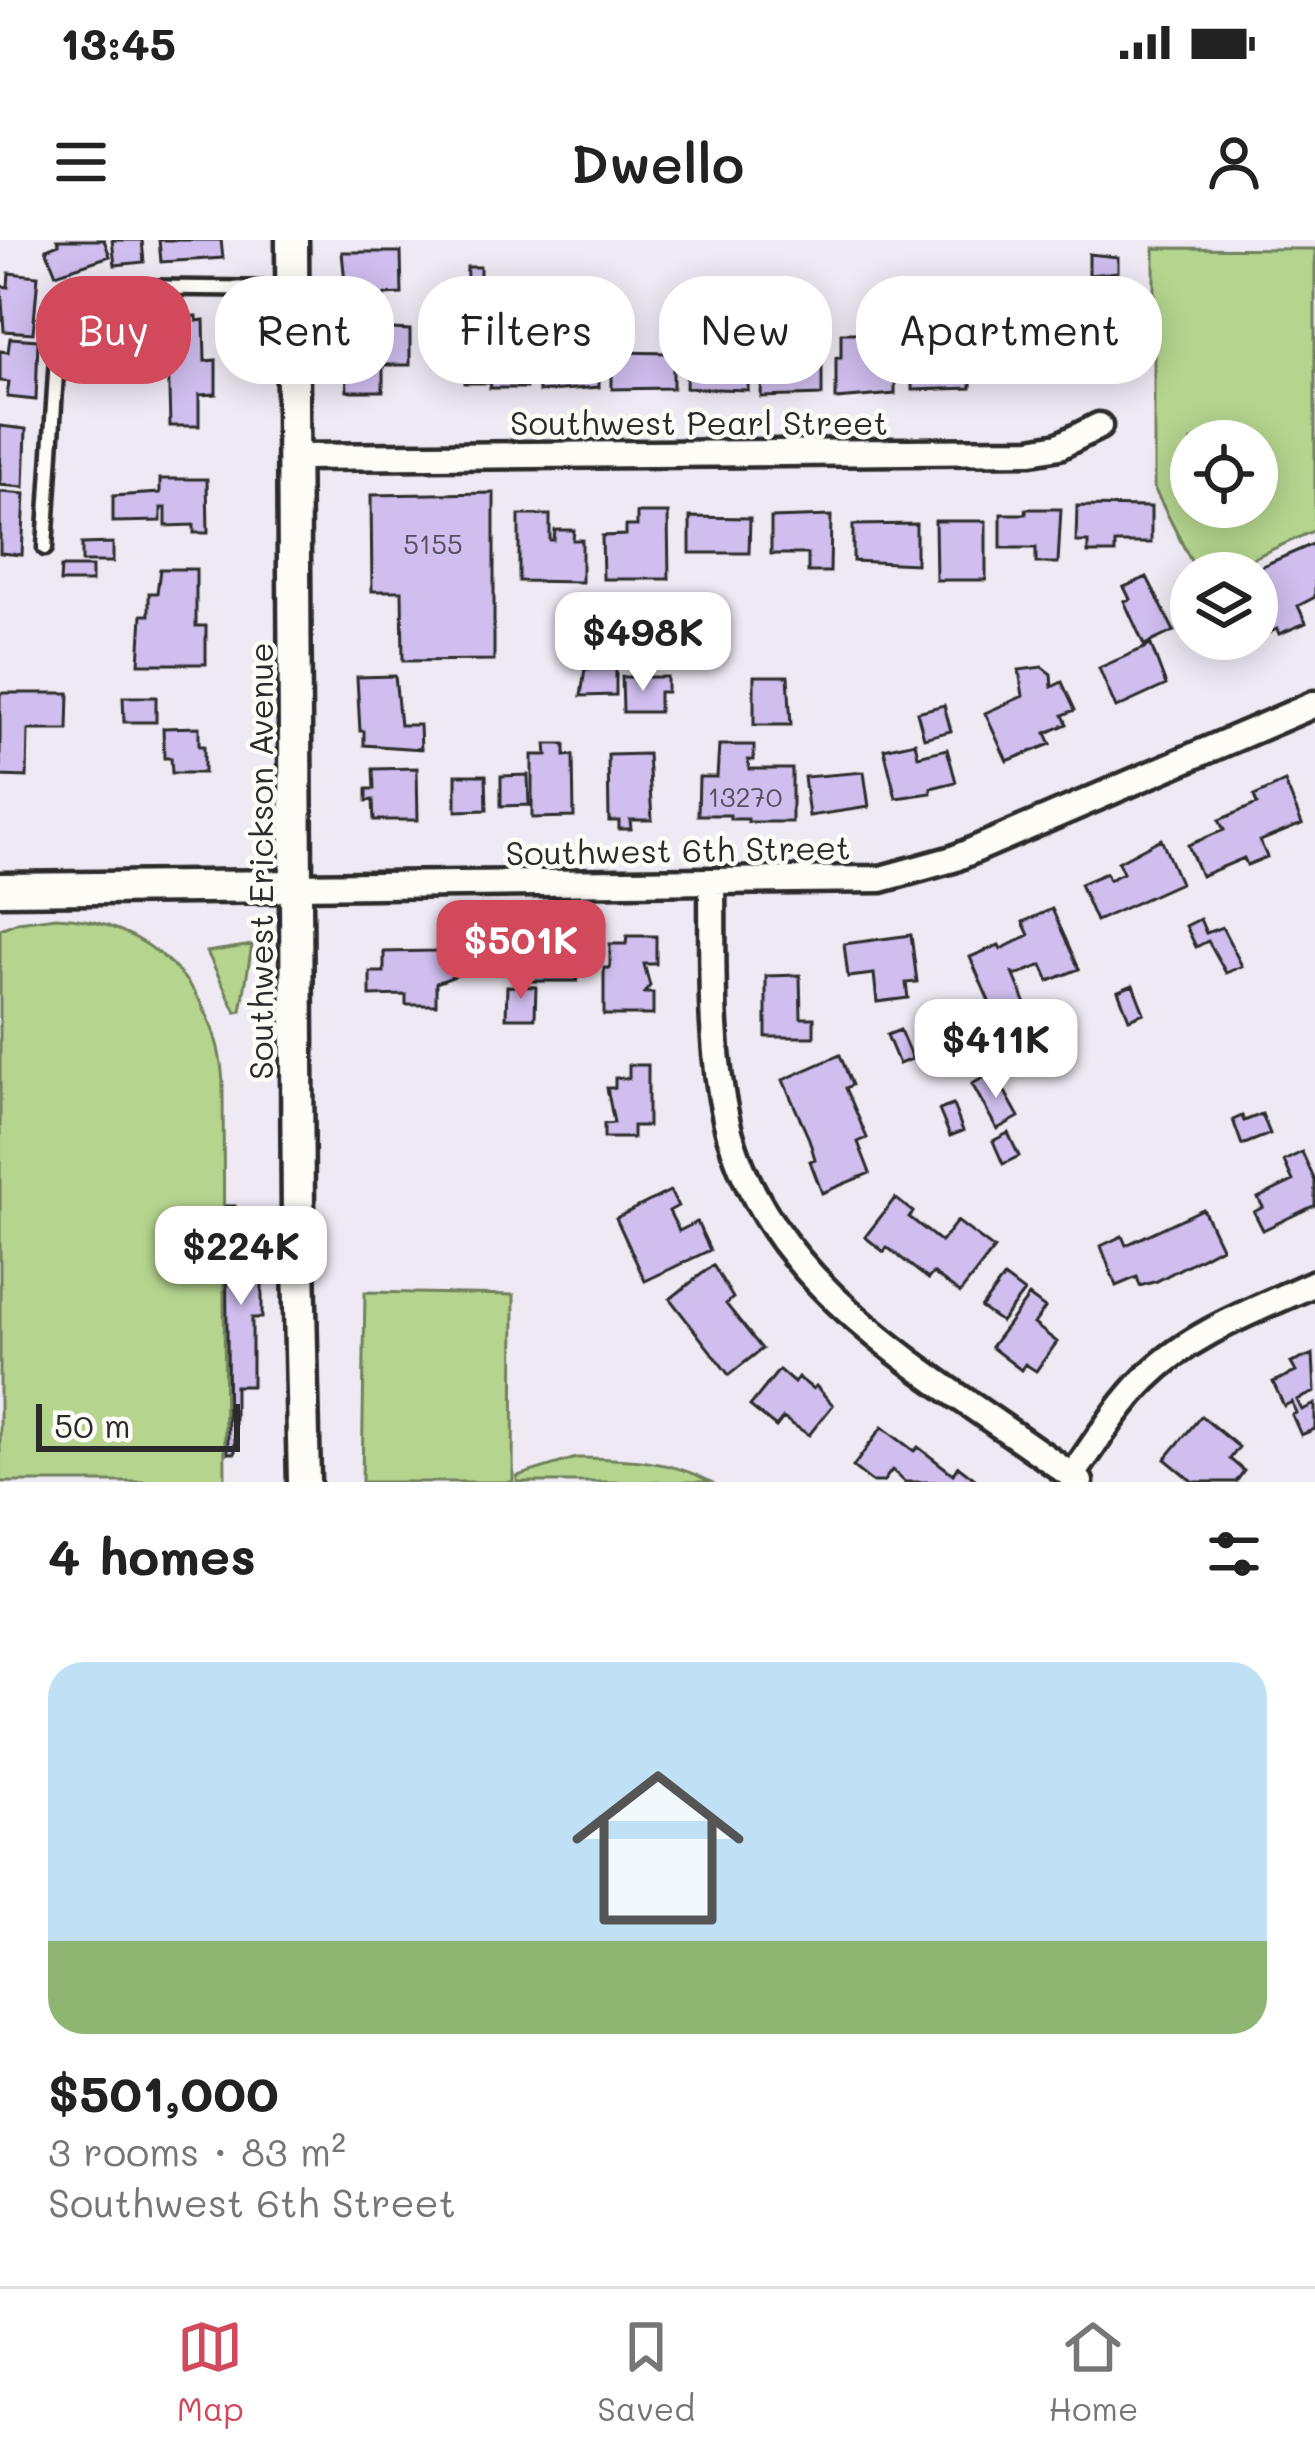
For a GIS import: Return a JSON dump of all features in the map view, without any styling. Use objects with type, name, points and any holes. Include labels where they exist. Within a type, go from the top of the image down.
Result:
[{"type":"street","name":"Southwest Erickson Avenue","points":[[292,240],[292,276]]},
{"type":"street","name":"Southwest Erickson Avenue","points":[[293,384],[304,1482]]},
{"type":"street","name":"Southwest Pearl Street","points":[[294,457],[1031,451],[1059,446],[1099,426]]},
{"type":"street","name":"Southwest 6th Street","points":[[295,886],[881,879],[953,860],[1315,704]]},
{"type":"street","points":[[712,883],[718,1078],[728,1125],[762,1209],[785,1245],[834,1299],[1073,1480],[1143,1381],[1174,1354],[1315,1283]]},
{"type":"street","points":[[0,889],[295,886]]},
{"type":"lane","points":[[45,548],[60,310],[69,296],[112,287],[215,288]]},
{"type":"green space","points":[[1154,248],[1315,249],[1315,530],[1266,552],[1186,552],[1174,528],[1278,528],[1278,420],[1170,420],[1170,520],[1154,488],[1154,384],[1162,384],[1162,276],[1154,276]]},
{"type":"green space","points":[[56,917],[90,921],[149,946],[192,989],[218,1047],[223,1081],[225,1482],[0,1482],[0,929]]},
{"type":"green space","points":[[252,945],[241,1011],[236,1012],[207,952]]},
{"type":"green space","points":[[365,1292],[514,1295],[513,1482],[362,1482]]},
{"type":"green space","points":[[576,1458],[663,1465],[711,1482],[517,1482],[517,1476]]},
{"type":"building","points":[[57,240],[104,240],[110,256],[56,274],[46,249],[59,244]]},
{"type":"building","points":[[112,240],[142,240],[144,262],[115,265]]},
{"type":"building","points":[[159,240],[221,240],[223,258],[161,262]]},
{"type":"building","points":[[342,252],[401,252],[402,294],[394,294],[394,276],[344,276]]},
{"type":"building","points":[[1089,254],[1118,257],[1118,272],[1089,275]]},
{"type":"building","points":[[467,267],[480,267],[480,276],[467,276]]},
{"type":"building","points":[[9,273],[38,276],[33,333],[4,331],[1,286],[8,287]]},
{"type":"building","points":[[191,316],[204,320],[205,361],[215,360],[216,394],[199,395],[199,426],[170,426],[169,384],[191,384]]},
{"type":"building","points":[[394,329],[410,330],[410,365],[394,365]]},
{"type":"building","points":[[841,333],[856,333],[856,384],[895,384],[895,394],[836,399],[836,358],[841,358]]},
{"type":"building","points":[[10,338],[36,340],[36,400],[7,397],[9,382],[0,381],[0,351],[8,352]]},
{"type":"building","points":[[635,352],[659,353],[659,384],[673,384],[673,388],[612,389],[612,384],[635,384]]},
{"type":"building","points":[[347,384],[383,384],[383,391],[347,391]]},
{"type":"building","points":[[491,384],[526,384],[526,388],[490,388]]},
{"type":"building","points":[[539,384],[599,384],[599,387],[539,392]]},
{"type":"building","points":[[686,384],[748,384],[748,390],[686,388]]},
{"type":"building","points":[[761,384],[822,384],[822,395],[761,397]]},
{"type":"building","points":[[912,384],[971,384],[971,388],[912,390]]},
{"type":"building","points":[[0,426],[26,429],[24,487],[0,485]]},
{"type":"building","points":[[160,479],[207,479],[208,533],[194,533],[194,525],[166,526],[166,508],[161,508],[161,521],[113,522],[113,496],[160,493]]},
{"type":"building","points":[[0,492],[25,494],[22,555],[0,553]]},
{"type":"building","points":[[494,493],[494,660],[403,661],[402,591],[372,591],[371,495]]},
{"type":"building","points":[[1077,506],[1151,507],[1151,543],[1115,543],[1115,553],[1088,553],[1088,542],[1076,542]]},
{"type":"building","points":[[1026,509],[1061,509],[1058,563],[1036,563],[1036,548],[1001,548],[1001,514],[1026,514]]},
{"type":"building","points":[[637,513],[668,513],[669,579],[603,579],[602,536],[626,535],[626,526],[637,526]]},
{"type":"building","points":[[519,515],[550,515],[550,540],[555,530],[574,530],[573,540],[582,540],[582,582],[519,581]]},
{"type":"building","points":[[831,516],[830,572],[808,572],[808,554],[771,554],[771,518]]},
{"type":"building","points":[[690,517],[750,518],[749,553],[690,553]]},
{"type":"building","points":[[935,521],[986,521],[986,580],[936,580]]},
{"type":"building","points":[[916,524],[916,564],[853,561],[853,525]]},
{"type":"building","points":[[113,543],[113,562],[82,562],[82,544]]},
{"type":"building","points":[[1315,543],[1315,597],[1298,606],[1306,623],[1279,634],[1278,632],[1278,559]]},
{"type":"building","points":[[61,567],[92,567],[92,582],[60,582]]},
{"type":"building","points":[[160,569],[196,569],[196,626],[206,626],[206,664],[139,664],[142,615],[149,615],[149,593],[157,593]]},
{"type":"building","points":[[1147,577],[1170,623],[1170,633],[1144,645],[1124,601],[1130,599],[1124,587]]},
{"type":"building","points":[[710,639],[710,658],[688,658],[688,640]]},
{"type":"building","points":[[1151,645],[1166,685],[1116,708],[1099,668]]},
{"type":"building","points":[[1042,667],[1051,674],[1052,687],[1062,682],[1075,710],[1063,715],[1067,724],[1046,733],[1051,744],[1007,761],[985,713],[1023,696],[1019,670]]},
{"type":"building","points":[[585,669],[616,669],[616,695],[581,696]]},
{"type":"building","points":[[395,676],[400,725],[420,725],[421,749],[364,745],[357,677]]},
{"type":"building","points":[[754,676],[788,676],[791,725],[754,725]]},
{"type":"building","points":[[622,677],[667,677],[667,692],[659,692],[659,712],[623,712]]},
{"type":"building","points":[[0,693],[69,693],[68,730],[28,730],[27,777],[0,776]]},
{"type":"building","points":[[123,697],[156,697],[156,722],[124,722]]},
{"type":"building","points":[[944,705],[951,731],[924,738],[917,712]]},
{"type":"building","points":[[199,727],[204,773],[172,773],[171,758],[164,758],[163,728]]},
{"type":"building","points":[[915,742],[918,756],[947,749],[956,782],[931,788],[931,793],[896,798],[884,749]]},
{"type":"building","points":[[546,744],[565,744],[565,756],[573,755],[574,817],[532,818],[532,755],[547,755]]},
{"type":"building","points":[[719,745],[754,745],[749,769],[792,769],[792,822],[698,815],[699,777],[717,777]]},
{"type":"building","points":[[648,754],[652,820],[630,820],[631,829],[619,829],[619,821],[609,821],[608,755]]},
{"type":"building","points":[[417,768],[418,820],[374,820],[373,800],[367,801],[367,789],[374,789],[373,769]]},
{"type":"building","points":[[864,772],[869,807],[809,816],[804,777]]},
{"type":"building","points":[[456,775],[486,775],[487,810],[456,811]]},
{"type":"building","points":[[528,775],[529,805],[501,806],[501,776]]},
{"type":"building","points":[[1285,782],[1302,824],[1260,841],[1267,857],[1247,865],[1244,858],[1201,876],[1188,845],[1224,830],[1219,820],[1257,804],[1254,796]]},
{"type":"building","points":[[1161,839],[1180,883],[1096,921],[1080,884],[1106,873],[1109,880],[1123,873],[1118,862]]},
{"type":"building","points":[[1052,909],[1079,969],[1049,981],[1042,965],[1013,973],[1028,1009],[998,1022],[970,957],[1029,935],[1023,922]]},
{"type":"building","points":[[1200,919],[1206,933],[1222,927],[1242,966],[1226,973],[1208,941],[1196,947],[1186,926]]},
{"type":"building","points":[[911,935],[917,982],[906,983],[908,998],[877,1002],[874,974],[848,977],[844,944]]},
{"type":"building","points":[[627,936],[656,936],[656,964],[644,964],[650,986],[644,993],[653,993],[653,1015],[604,1015],[604,968],[610,968],[610,944],[626,944]]},
{"type":"building","points":[[577,941],[577,981],[531,981],[531,962],[539,962],[538,942]]},
{"type":"building","points":[[456,944],[466,972],[436,983],[436,1005],[406,1005],[406,995],[370,996],[370,972],[384,972],[384,952],[435,951]]},
{"type":"building","points":[[800,975],[801,1018],[814,1018],[814,1037],[766,1037],[766,976]]},
{"type":"building","points":[[1133,985],[1144,1013],[1129,1019],[1118,991]]},
{"type":"building","points":[[507,986],[536,987],[535,1018],[506,1018]]},
{"type":"building","points":[[964,1016],[977,1043],[961,1050],[948,1024]]},
{"type":"building","points":[[900,1030],[912,1059],[899,1064],[887,1035]]},
{"type":"building","points":[[840,1055],[852,1085],[846,1088],[867,1138],[858,1142],[870,1173],[822,1193],[810,1161],[815,1159],[809,1139],[783,1080]]},
{"type":"building","points":[[629,1065],[648,1065],[648,1126],[633,1126],[633,1138],[604,1138],[604,1124],[614,1123],[607,1088],[615,1088],[615,1078],[629,1078]]},
{"type":"building","points":[[994,1072],[1019,1117],[997,1129],[972,1084]]},
{"type":"building","points":[[953,1105],[963,1131],[950,1136],[939,1110]]},
{"type":"building","points":[[1262,1114],[1270,1134],[1242,1145],[1233,1120]]},
{"type":"building","points":[[1008,1133],[1019,1156],[1003,1164],[993,1141]]},
{"type":"building","points":[[1302,1152],[1315,1181],[1315,1205],[1263,1230],[1254,1212],[1263,1207],[1258,1198],[1293,1181],[1284,1161]]},
{"type":"building","points":[[670,1191],[678,1206],[669,1211],[679,1231],[697,1222],[710,1250],[645,1281],[616,1218]]},
{"type":"building","points":[[895,1198],[913,1212],[909,1217],[941,1242],[957,1221],[994,1249],[960,1293],[933,1273],[928,1279],[887,1247],[884,1252],[865,1237]]},
{"type":"building","points":[[226,1206],[235,1206],[234,1227],[263,1227],[263,1268],[251,1268],[251,1279],[262,1279],[262,1318],[252,1318],[252,1386],[235,1386],[235,1453],[228,1453]]},
{"type":"building","points":[[1203,1209],[1221,1247],[1157,1281],[1140,1286],[1137,1277],[1116,1286],[1101,1246],[1122,1236],[1126,1245]]},
{"type":"building","points":[[713,1265],[733,1298],[726,1304],[762,1349],[729,1375],[670,1299]]},
{"type":"building","points":[[1004,1277],[1024,1292],[1001,1322],[981,1308]]},
{"type":"building","points":[[1029,1296],[1045,1308],[1034,1324],[1057,1342],[1036,1371],[1025,1364],[1021,1370],[991,1347]]},
{"type":"building","points":[[1313,1354],[1315,1392],[1297,1400],[1302,1410],[1315,1404],[1315,1429],[1301,1435],[1292,1402],[1284,1406],[1273,1382],[1296,1372],[1291,1363]]},
{"type":"building","points":[[779,1370],[794,1383],[798,1377],[813,1389],[816,1386],[833,1405],[809,1435],[783,1418],[776,1427],[750,1406]]},
{"type":"building","points":[[1201,1416],[1239,1447],[1230,1459],[1244,1471],[1236,1482],[1193,1482],[1165,1459]]},
{"type":"building","points":[[882,1427],[953,1474],[958,1466],[979,1482],[905,1482],[892,1470],[883,1482],[872,1482],[853,1467]]}]
